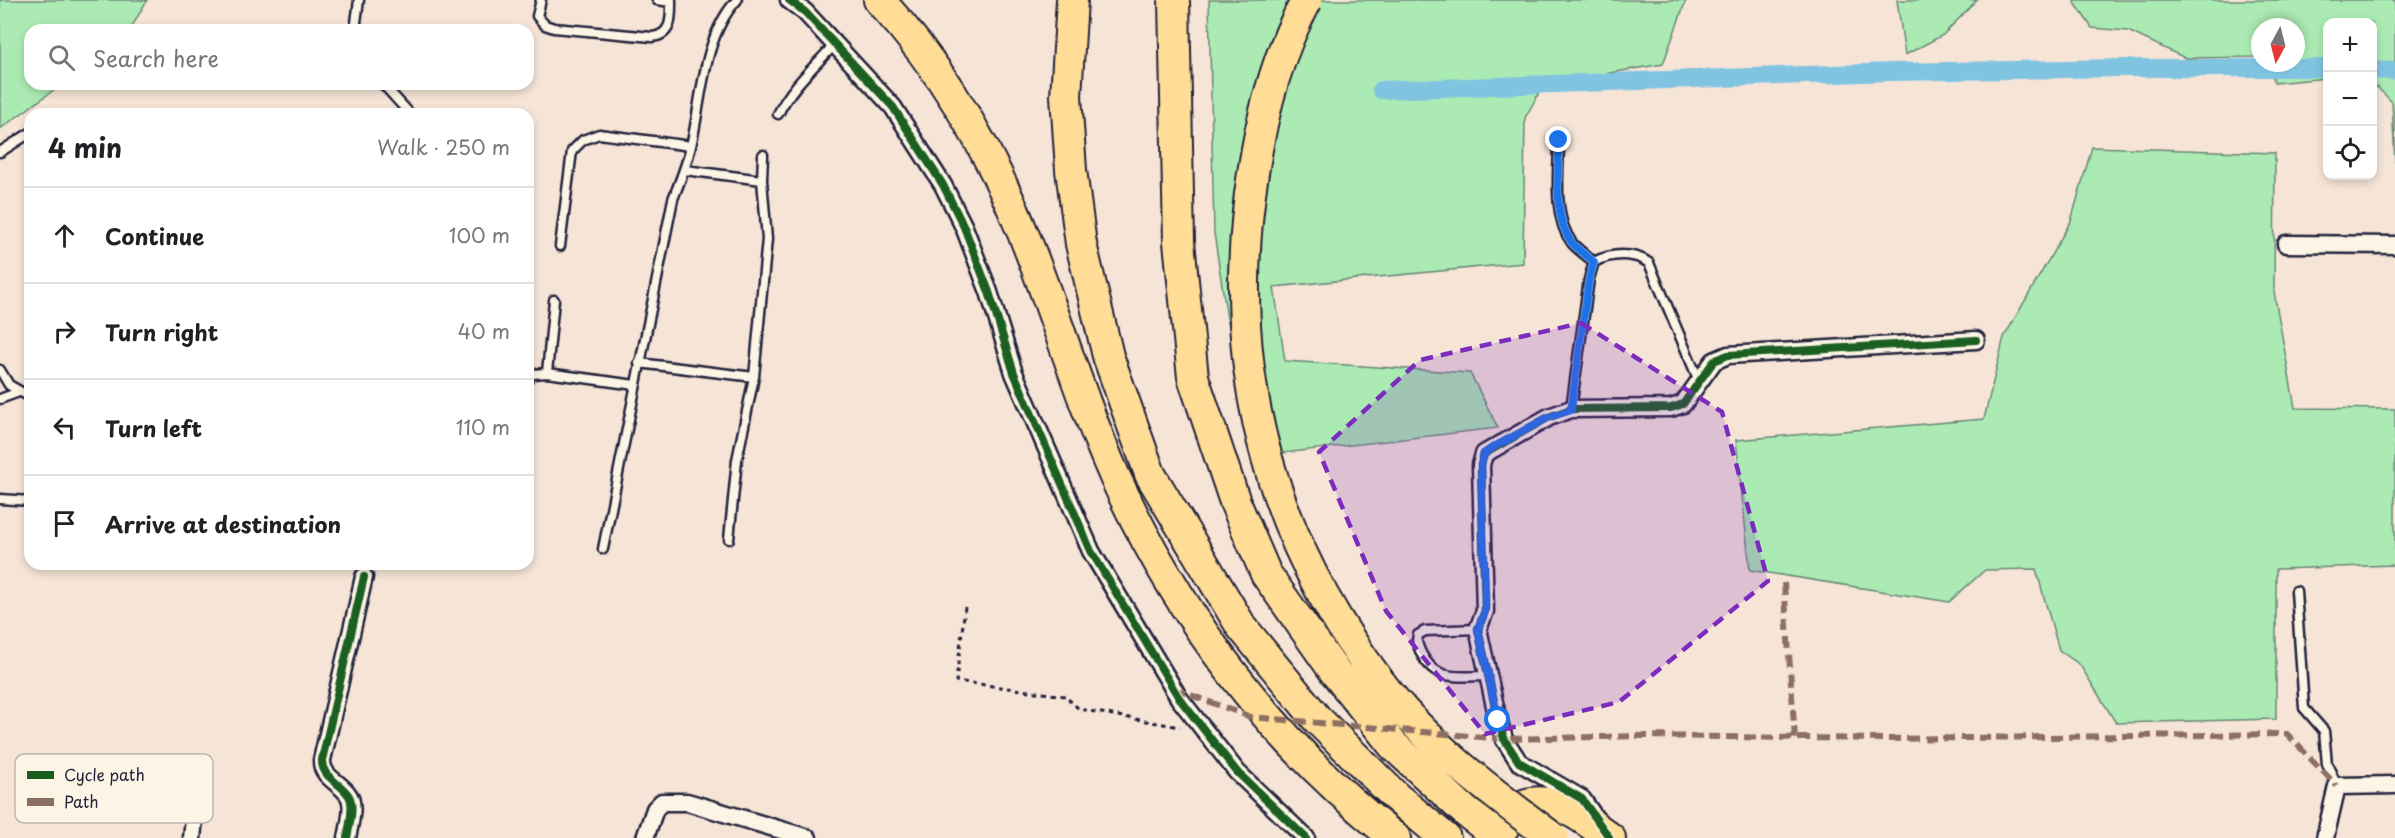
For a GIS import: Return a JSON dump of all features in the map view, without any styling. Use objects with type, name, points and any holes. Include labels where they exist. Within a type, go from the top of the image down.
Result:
[{"type":"highway","points":[[879,0],[911,34],[946,82],[996,172],[1025,237],[1084,401],[1115,476],[1147,542],[1181,601],[1221,660],[1268,719],[1320,772],[1395,838]]},
{"type":"highway","points":[[1071,0],[1066,96],[1071,170],[1081,244],[1107,356],[1150,474],[1241,626],[1317,719],[1396,797],[1445,838]]},
{"type":"highway","points":[[1174,0],[1179,242],[1193,377],[1235,502],[1266,574],[1335,672],[1393,745],[1466,812],[1500,838]]},
{"type":"highway","points":[[1307,0],[1282,54],[1266,104],[1247,208],[1243,268],[1244,325],[1250,384],[1276,491],[1296,542],[1318,586],[1345,633],[1380,683],[1425,734],[1469,774],[1553,838]]},
{"type":"highway","points":[[1494,838],[1522,805],[1532,803],[1551,804],[1574,812],[1609,838]]},
{"type":"street","points":[[789,0],[805,12],[893,106],[943,184],[964,227],[989,292],[1014,373],[1091,551],[1179,698],[1237,772],[1306,838]]},
{"type":"street","points":[[2286,244],[2395,245]]},
{"type":"street","points":[[1609,838],[1582,799],[1520,762],[1504,739],[1478,629],[1485,605],[1481,465],[1484,454],[1549,417],[1571,410],[1671,408],[1683,404],[1714,361],[1728,355],[1976,340]]},
{"type":"street","points":[[346,838],[351,804],[349,796],[329,778],[322,767],[322,760],[364,577]]},
{"type":"street","points":[[2325,838],[2337,786],[2395,785]]},
{"type":"street","points":[[645,838],[655,809],[662,802],[687,802],[768,832],[808,838]]},
{"type":"street","points":[[192,838],[194,823]]},
{"type":"lane","points":[[356,24],[359,0]]},
{"type":"lane","points":[[541,0],[537,16],[545,24],[554,28],[652,37],[666,32],[671,22],[671,1],[657,0]]},
{"type":"lane","points":[[603,549],[673,199],[685,170],[691,146],[712,42],[721,20],[737,0]]},
{"type":"lane","points":[[778,114],[784,102],[835,44]]},
{"type":"lane","points":[[388,90],[405,108]]},
{"type":"lane","points":[[560,246],[572,151],[583,140],[599,134],[691,146]]},
{"type":"lane","points":[[0,152],[24,137]]},
{"type":"lane","points":[[1559,140],[1559,211],[1573,244],[1594,262]]},
{"type":"lane","points":[[729,540],[737,460],[754,377],[767,238],[762,180],[763,155]]},
{"type":"lane","points":[[685,170],[762,180]]},
{"type":"lane","points":[[1571,410],[1589,279],[1594,262],[1604,257],[1626,255],[1641,257],[1649,263],[1699,382]]},
{"type":"lane","points":[[546,373],[554,300]]},
{"type":"lane","points":[[639,363],[754,377]]},
{"type":"lane","points":[[0,370],[9,385],[24,394]]},
{"type":"lane","points":[[534,374],[546,373],[635,385]]},
{"type":"lane","points":[[0,399],[19,392]]},
{"type":"lane","points":[[0,499],[24,501]]},
{"type":"lane","points":[[2296,591],[2304,708],[2324,731],[2327,764],[2337,786]]},
{"type":"lane","points":[[1478,629],[1425,631],[1419,634],[1418,645],[1427,665],[1438,674],[1488,676]]},
{"type":"path","points":[[965,607],[956,681],[1065,696],[1079,709],[1206,732]]},
{"type":"highlighted area","points":[[1581,323],[1722,412],[1768,581],[1619,702],[1485,734],[1386,611],[1319,452],[1420,360]]},
{"type":"green space","points":[[0,0],[147,0],[133,24],[24,24],[24,90],[54,90],[29,108],[24,108],[24,112],[0,129]]},
{"type":"green space","points":[[1209,0],[1686,0],[1663,64],[1544,84],[1525,118],[1523,263],[1274,287],[1285,361],[1470,373],[1498,428],[1266,455],[1227,318],[1214,233]]},
{"type":"green space","points":[[1897,0],[1977,0],[1943,35],[1905,55]]},
{"type":"green space","points":[[2073,0],[2395,0],[2395,163],[2392,102],[2377,87],[2377,18],[2323,18],[2323,78],[2275,83],[2271,72],[2305,72],[2305,18],[2251,18],[2251,57],[2185,58],[2128,31],[2092,28]]},
{"type":"green space","points":[[2092,147],[2275,153],[2274,292],[2295,408],[2395,409],[2395,565],[2276,569],[2276,719],[2116,723],[2080,665],[2059,650],[2036,569],[1985,570],[1949,602],[1750,570],[1736,440],[1984,419],[2004,337],[2071,221]]},
{"type":"waterway","points":[[1381,90],[1891,72],[2123,68],[2323,68]]},
{"type":"waterway","points":[[2377,70],[2395,71]]},
{"type":"marked path","points":[[1784,583],[1795,739]]},
{"type":"marked path","points":[[1174,689],[1251,717],[1504,739],[1641,736],[1885,739],[2287,734],[2337,786]]},
{"type":"cycle path","points":[[789,0],[805,12],[893,107],[943,185],[964,227],[989,292],[1014,373],[1091,551],[1179,698],[1237,772],[1306,838]]},
{"type":"cycle path","points":[[1609,837],[1582,799],[1519,762],[1504,739],[1478,629],[1485,611],[1481,465],[1484,454],[1549,417],[1571,409],[1671,408],[1683,404],[1714,361],[1728,355],[1976,340]]},
{"type":"cycle path","points":[[347,838],[351,800],[346,791],[328,776],[322,760],[364,577]]},
{"type":"route","points":[[1498,720],[1478,629],[1485,611],[1481,465],[1484,454],[1492,448],[1549,417],[1571,410],[1589,279],[1594,262],[1573,244],[1559,211],[1559,140]]}]
